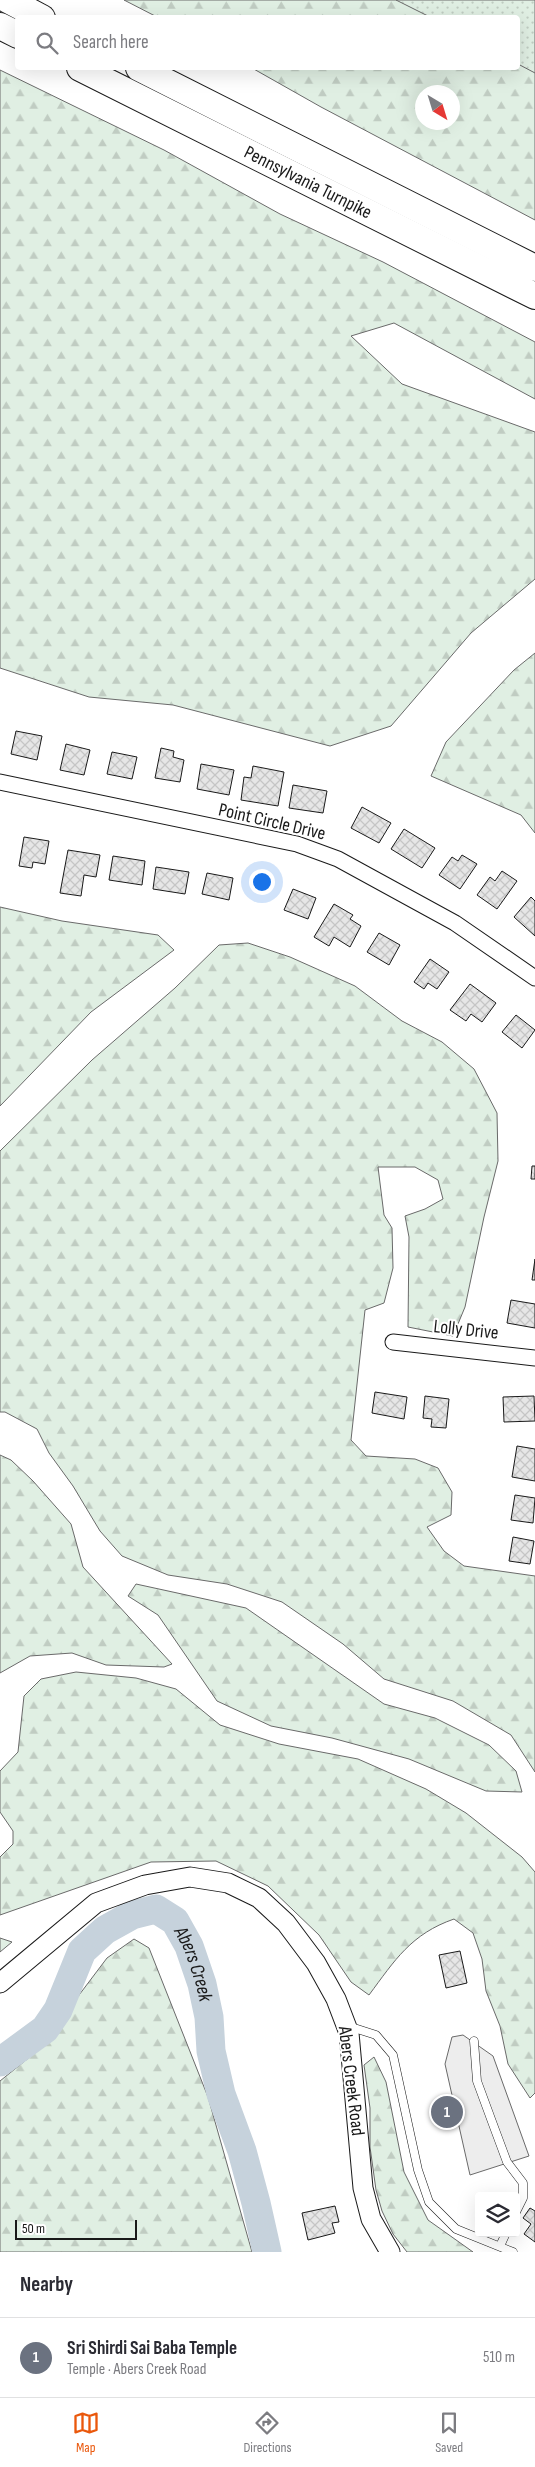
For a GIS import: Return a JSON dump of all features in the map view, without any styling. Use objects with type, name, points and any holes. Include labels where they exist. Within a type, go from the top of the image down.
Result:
[{"type":"highway","points":[[8,0],[36,15]]},
{"type":"highway","points":[[0,26],[15,34]]},
{"type":"highway","name":"Pennsylvania Turnpike","points":[[84,70],[535,296]]},
{"type":"highway","name":"Pennsylvania Turnpike","points":[[144,70],[535,268]]},
{"type":"street","name":"Point Circle Drive","points":[[0,782],[305,847],[338,859],[455,923],[535,978]]},
{"type":"street","name":"Lolly Drive","points":[[393,1342],[535,1358]]},
{"type":"street","name":"Abers Creek Road","points":[[0,1983],[96,1903],[146,1885],[190,1876],[228,1883],[258,1898],[286,1924],[316,1963],[336,1999],[349,2033],[363,2188],[371,2219],[390,2252]]},
{"type":"lane","points":[[346,2026],[376,2035],[393,2055],[418,2170],[429,2202],[456,2229],[513,2252]]},
{"type":"lane","points":[[474,2041],[478,2081],[485,2104],[507,2162],[524,2183],[523,2198],[520,2204]]},
{"type":"lane","points":[[500,2246],[504,2237]]},
{"type":"green space","points":[[124,0],[535,0],[535,220],[321,107],[256,70],[520,70],[520,15],[153,15]]},
{"type":"green space","points":[[396,0],[535,0],[535,73],[520,65],[520,15],[426,15]]},
{"type":"green space","points":[[0,70],[164,150],[280,214],[383,262],[535,342],[535,399],[394,323],[351,336],[402,384],[535,432],[535,579],[471,633],[391,726],[330,746],[173,705],[89,697],[0,668]]},
{"type":"green space","points":[[535,653],[535,833],[521,815],[431,776],[446,742],[514,670]]},
{"type":"green space","points":[[0,907],[62,921],[158,935],[174,950],[91,1012],[0,1106]]},
{"type":"green space","points":[[248,943],[290,957],[355,986],[402,1021],[442,1042],[474,1069],[497,1113],[498,1161],[465,1307],[453,1336],[408,1327],[409,1237],[405,1216],[425,1209],[443,1199],[438,1180],[415,1167],[378,1167],[384,1215],[392,1228],[393,1268],[384,1303],[365,1310],[351,1440],[366,1456],[415,1459],[438,1468],[452,1492],[451,1515],[427,1527],[444,1551],[464,1566],[535,1576],[535,1772],[511,1735],[453,1701],[384,1679],[343,1644],[282,1602],[227,1584],[168,1575],[122,1556],[100,1531],[73,1486],[49,1453],[37,1429],[5,1412],[0,1412],[0,1151],[92,1060],[175,988],[219,945]]},
{"type":"green space","points":[[0,1455],[11,1460],[33,1481],[71,1524],[83,1567],[172,1664],[164,1667],[106,1665],[72,1653],[30,1656],[0,1673]]},
{"type":"green space","points":[[136,1584],[246,1608],[384,1704],[435,1718],[489,1745],[516,1771],[522,1792],[486,1791],[409,1759],[332,1738],[271,1726],[217,1701],[158,1615],[128,1596]]},
{"type":"green space","points":[[76,1672],[136,1678],[176,1689],[220,1725],[279,1744],[358,1759],[426,1789],[466,1813],[522,1857],[535,1872],[535,2093],[530,2098],[508,2064],[500,2026],[486,1991],[482,1959],[473,1933],[454,1919],[426,1932],[415,1940],[396,1960],[369,1995],[351,1982],[319,1935],[268,1886],[216,1861],[151,1862],[0,1915],[0,1857],[13,1844],[13,1831],[0,1812],[0,1771],[18,1752],[24,1696],[41,1679]]},
{"type":"green space","points":[[0,1938],[12,1942],[0,1952]]},
{"type":"green space","points":[[134,1939],[149,1948],[208,2097],[252,2252],[0,2252],[0,2081],[36,2052],[107,1958]]},
{"type":"green space","points":[[374,2057],[386,2082],[404,2172],[428,2220],[473,2252],[407,2252],[393,2234],[382,2211],[376,2190],[370,2147],[370,2108],[364,2065]]},
{"type":"shaded area","points":[[463,2035],[493,2056],[529,2156],[470,2175],[445,2064],[452,2037]]},
{"type":"building","points":[[16,731],[42,736],[37,760],[11,754]]},
{"type":"building","points":[[66,744],[90,750],[84,775],[60,770]]},
{"type":"building","points":[[161,748],[174,751],[173,757],[184,760],[180,782],[155,778]]},
{"type":"building","points":[[112,752],[137,757],[132,779],[107,774]]},
{"type":"building","points":[[201,764],[234,770],[229,795],[197,789]]},
{"type":"building","points":[[253,766],[284,772],[278,806],[241,800],[244,777],[251,778]]},
{"type":"building","points":[[293,785],[327,791],[323,813],[289,808]]},
{"type":"building","points":[[362,807],[391,823],[379,843],[351,828]]},
{"type":"building","points":[[404,829],[435,848],[422,868],[391,849]]},
{"type":"building","points":[[24,837],[49,841],[45,864],[33,862],[32,868],[19,866]]},
{"type":"building","points":[[68,850],[100,855],[96,877],[84,875],[81,896],[60,893]]},
{"type":"building","points":[[462,855],[477,864],[460,889],[439,875],[452,857],[458,861]]},
{"type":"building","points":[[113,856],[145,861],[142,885],[109,880]]},
{"type":"building","points":[[156,867],[189,872],[185,894],[153,889]]},
{"type":"building","points":[[502,871],[517,881],[497,909],[477,895],[490,877],[495,881]]},
{"type":"building","points":[[207,873],[233,878],[229,900],[202,894]]},
{"type":"building","points":[[293,889],[316,898],[308,919],[284,910]]},
{"type":"building","points":[[531,897],[535,901],[535,936],[514,917]]},
{"type":"building","points":[[334,904],[353,915],[350,919],[361,926],[350,947],[334,937],[329,946],[314,937]]},
{"type":"building","points":[[379,933],[400,945],[389,965],[367,952]]},
{"type":"building","points":[[430,959],[449,972],[437,989],[428,983],[424,989],[414,982]]},
{"type":"building","points":[[470,984],[496,1003],[482,1022],[471,1014],[466,1021],[450,1010]]},
{"type":"building","points":[[516,1015],[535,1030],[522,1048],[502,1032]]},
{"type":"building","points":[[532,1166],[535,1166],[535,1179],[531,1179]]},
{"type":"building","points":[[535,1259],[535,1280],[532,1280]]},
{"type":"building","points":[[511,1300],[535,1304],[535,1328],[507,1323]]},
{"type":"building","points":[[375,1392],[407,1397],[404,1419],[372,1413]]},
{"type":"building","points":[[425,1396],[449,1399],[446,1428],[431,1427],[432,1419],[423,1418]]},
{"type":"building","points":[[534,1396],[535,1421],[504,1422],[503,1397]]},
{"type":"building","points":[[517,1446],[535,1449],[535,1481],[512,1477]]},
{"type":"building","points":[[515,1495],[535,1498],[533,1523],[511,1520]]},
{"type":"building","points":[[513,1537],[534,1541],[530,1564],[509,1561]]},
{"type":"building","points":[[460,1951],[467,1983],[446,1988],[439,1955]]},
{"type":"building","points":[[335,2206],[339,2222],[332,2223],[335,2233],[308,2240],[302,2213]]},
{"type":"building","points":[[530,2208],[535,2211],[535,2242],[524,2234],[531,2224],[523,2218]]},
{"type":"waterway","name":"Abers Creek","points":[[0,2062],[45,2029],[58,2010],[82,1951],[105,1930],[132,1915],[156,1909],[175,1921],[189,1946],[202,1984],[209,2017],[211,2051],[221,2094],[242,2151],[267,2252]]},
{"type":"place","name":"Sri Shirdi Sai Baba Temple","points":[[447,2112]]}]
